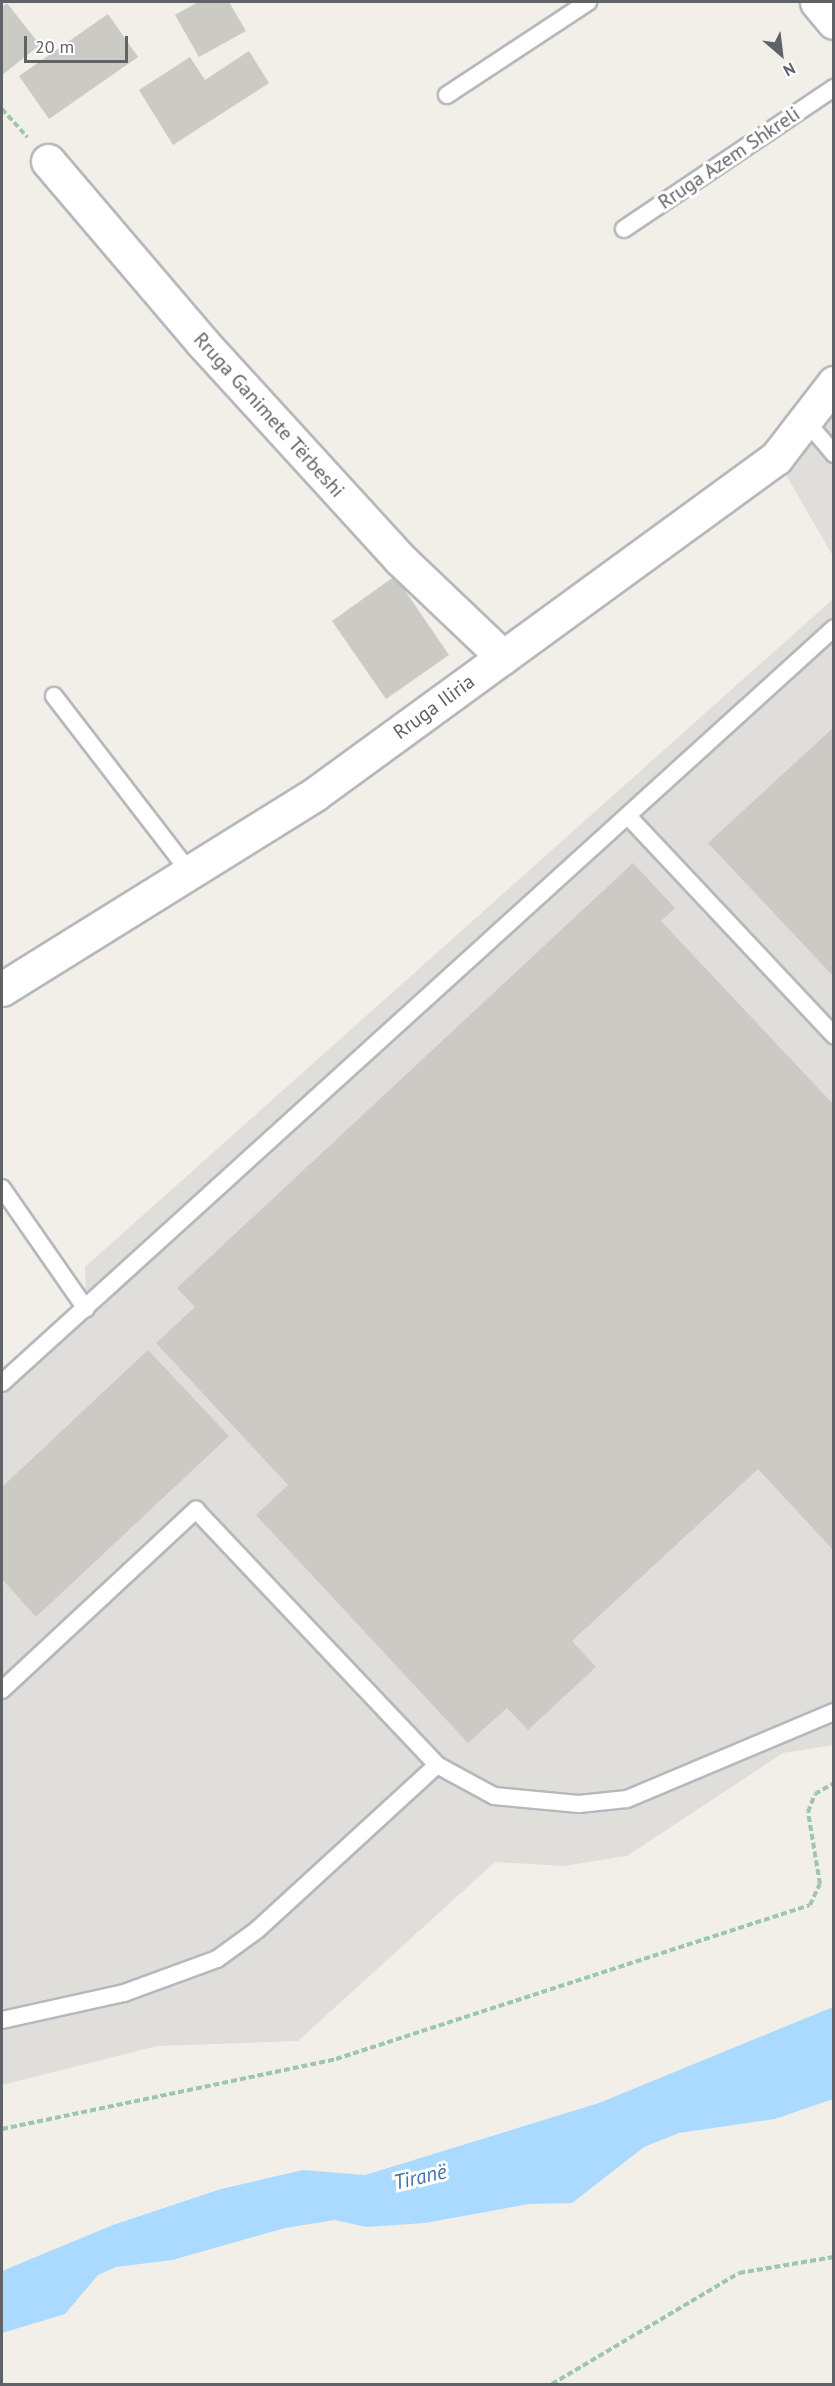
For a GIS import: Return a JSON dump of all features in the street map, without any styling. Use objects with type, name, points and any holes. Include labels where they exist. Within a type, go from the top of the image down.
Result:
[{"type":"street","points":[[817,2],[834,22]]},
{"type":"street","name":"Rruga Ganimete Tërbeshi","points":[[48,161],[202,342],[400,559],[503,657]]},
{"type":"street","name":"Rruga Iliria","points":[[2,989],[315,794],[776,458],[807,422],[834,383]]},
{"type":"lane","points":[[447,95],[588,2]]},
{"type":"lane","name":"Rruga Azem Shkreli","points":[[624,229],[834,88]]},
{"type":"lane","points":[[807,422],[834,454]]},
{"type":"lane","points":[[2,1383],[834,628]]},
{"type":"lane","points":[[54,696],[189,871]]},
{"type":"lane","points":[[628,816],[834,1035]]},
{"type":"lane","points":[[2,1188],[86,1309]]},
{"type":"lane","points":[[2,1690],[196,1510],[437,1765],[494,1796],[579,1804],[627,1799],[834,1712]]},
{"type":"lane","points":[[2,2020],[124,1993],[217,1959],[257,1930],[437,1765]]},
{"type":"path","points":[[2,2129],[336,2059],[810,1905],[820,1884],[808,1812],[815,1794],[834,1783]]},
{"type":"path","points":[[552,2385],[739,2273],[834,2257]]},
{"type":"shaded area","points":[[833,382],[833,556],[776,458]]},
{"type":"shaded area","points":[[833,599],[833,1745],[783,1753],[627,1856],[563,1866],[495,1862],[298,2041],[157,2046],[2,2085],[2,1383],[86,1309],[85,1267]]},
{"type":"water","name":"Tiranë","points":[[833,2007],[833,2099],[775,2119],[679,2133],[644,2147],[572,2203],[529,2204],[425,2223],[366,2227],[335,2220],[285,2228],[172,2260],[116,2267],[98,2275],[65,2314],[2,2333],[2,2271],[113,2225],[221,2189],[303,2170],[365,2175],[599,2103]]},
{"type":"building","points":[[198,2],[229,2],[246,31],[199,57],[175,15]]},
{"type":"building","points":[[7,3],[40,45],[2,75],[2,7]]},
{"type":"building","points":[[108,14],[138,57],[49,119],[19,76]]},
{"type":"building","points":[[249,51],[269,83],[173,145],[139,90],[190,57],[205,80]]},
{"type":"building","points":[[395,576],[449,655],[386,699],[332,621]]},
{"type":"building","points":[[834,727],[834,977],[708,843]]},
{"type":"building","points":[[633,863],[675,908],[661,921],[834,1105],[834,1551],[758,1469],[572,1641],[596,1667],[528,1730],[507,1708],[468,1743],[256,1515],[288,1485],[156,1343],[195,1307],[177,1288]]},
{"type":"building","points":[[148,1350],[229,1436],[36,1617],[2,1579],[2,1487]]}]
